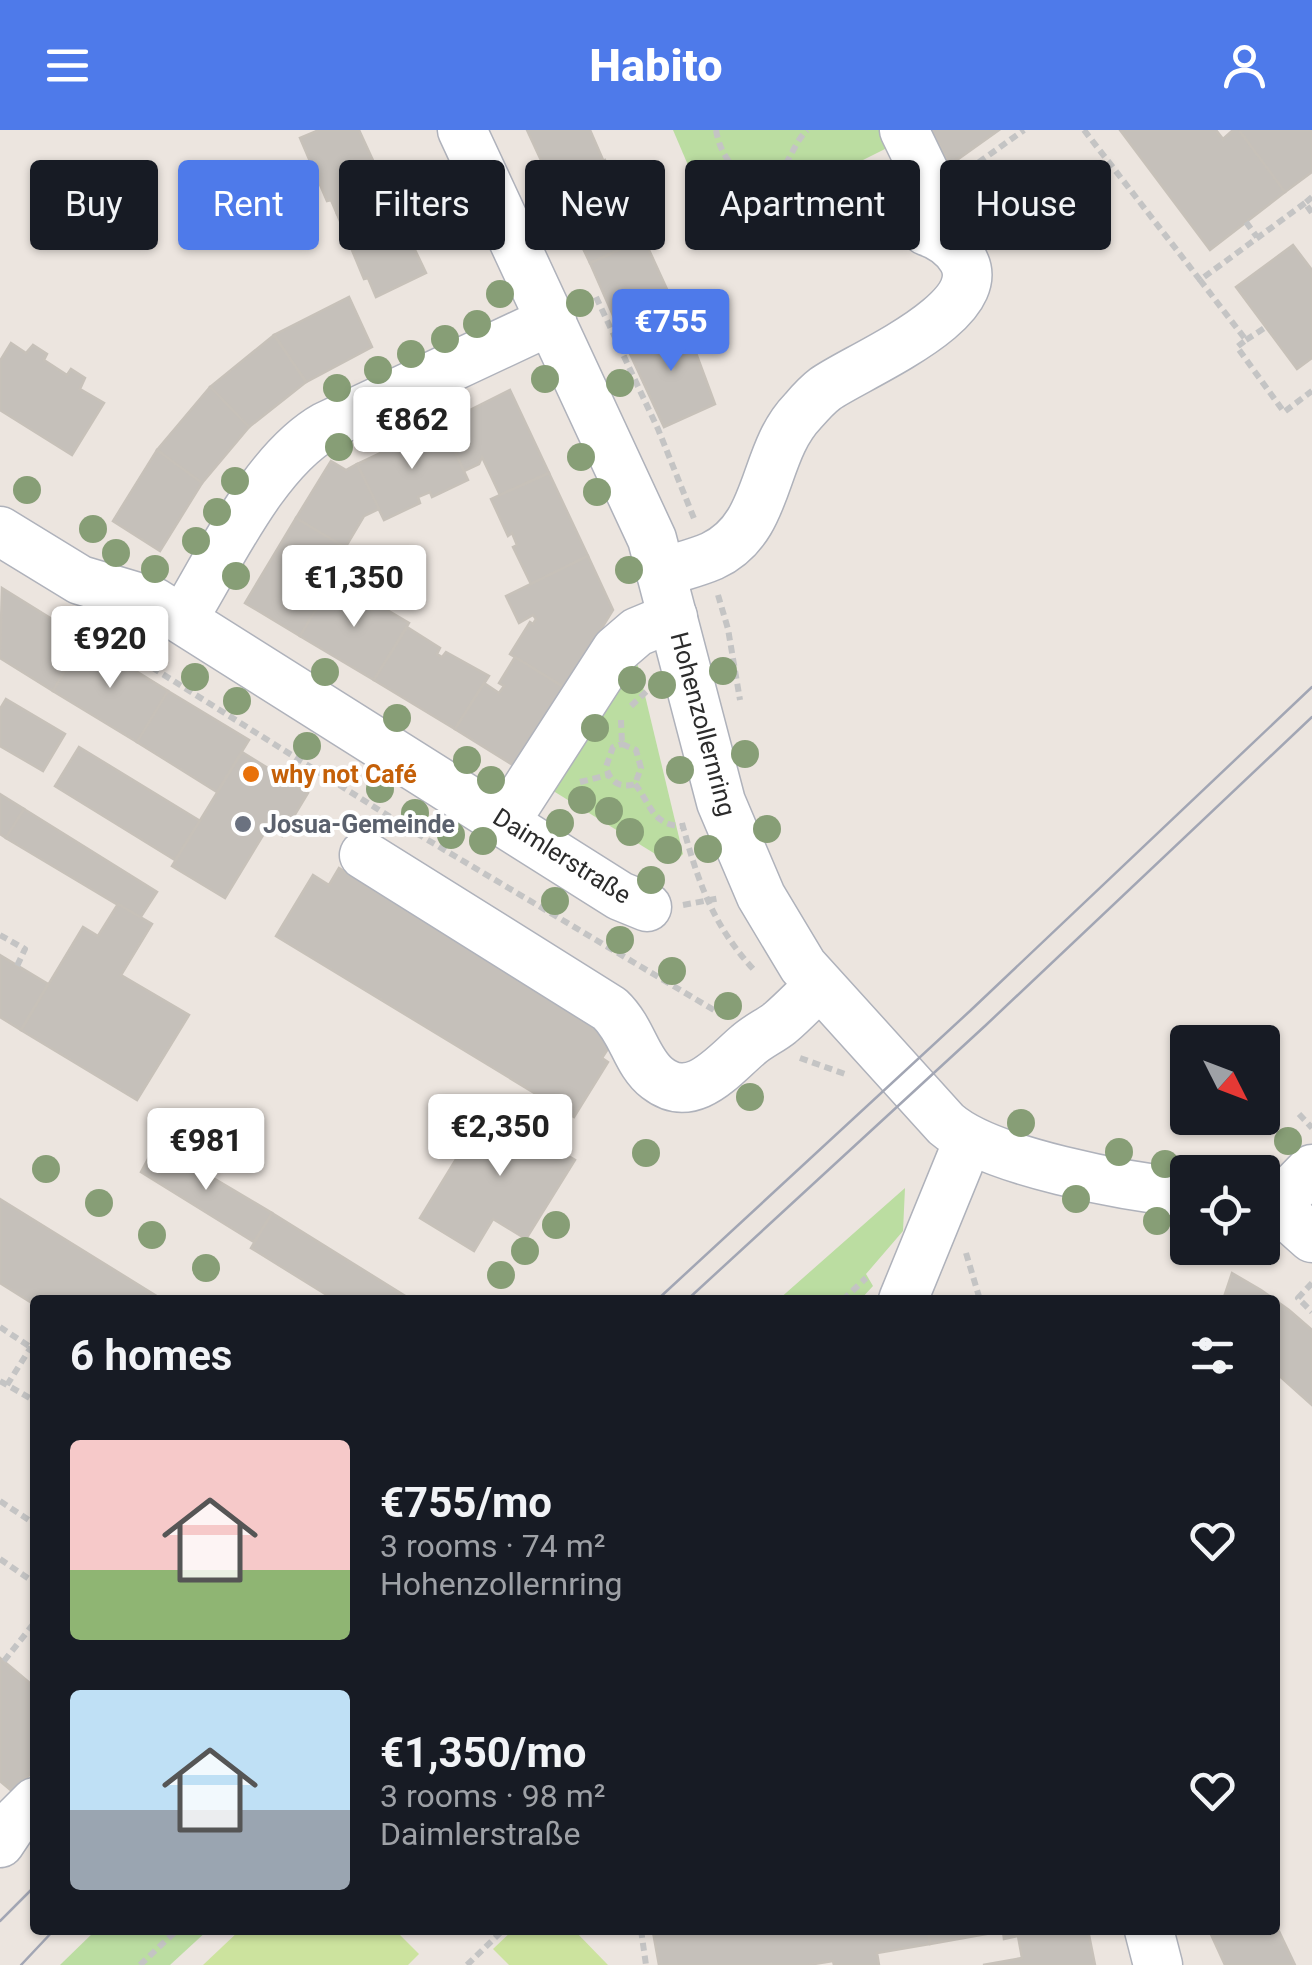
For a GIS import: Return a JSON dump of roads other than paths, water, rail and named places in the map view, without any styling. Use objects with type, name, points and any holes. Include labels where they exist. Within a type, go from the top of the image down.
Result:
[{"type":"street","name":"Hohenzollernring","points":[[462,130],[652,538],[721,802],[782,936],[819,986]]},
{"type":"street","points":[[667,595],[706,558],[744,532],[755,517],[781,440],[799,414],[824,390],[940,319],[966,286],[967,266],[946,241],[926,231],[934,200],[904,130]]},
{"type":"street","points":[[182,619],[272,473],[304,440],[326,426],[552,320]]},
{"type":"street","name":"Daimlerstraße","points":[[0,531],[80,580],[154,602],[620,896],[647,907]]},
{"type":"street","name":"Hohenzollernring","points":[[504,822],[616,650],[637,632],[667,595]]},
{"type":"street","points":[[364,855],[610,1009],[628,1030],[648,1070],[663,1082],[683,1087],[700,1084],[722,1072],[819,986],[946,1124],[968,1141],[1112,1181],[1170,1190]]},
{"type":"street","points":[[905,1295],[968,1141]]},
{"type":"street","points":[[1280,1196],[1312,1169]]},
{"type":"street","points":[[1280,1213],[1312,1238]]},
{"type":"street","points":[[1150,1935],[1158,1965]]},
{"type":"tram line","points":[[662,1295],[1312,687]]},
{"type":"tram line","points":[[692,1295],[1312,717]]},
{"type":"tram line","points":[[0,1921],[30,1891]]},
{"type":"tram line","points":[[21,1965],[49,1935]]},
{"type":"place","name":"why not Café","points":[[251,774]]},
{"type":"place","name":"Josua-Gemeinde","points":[[243,824]]}]
